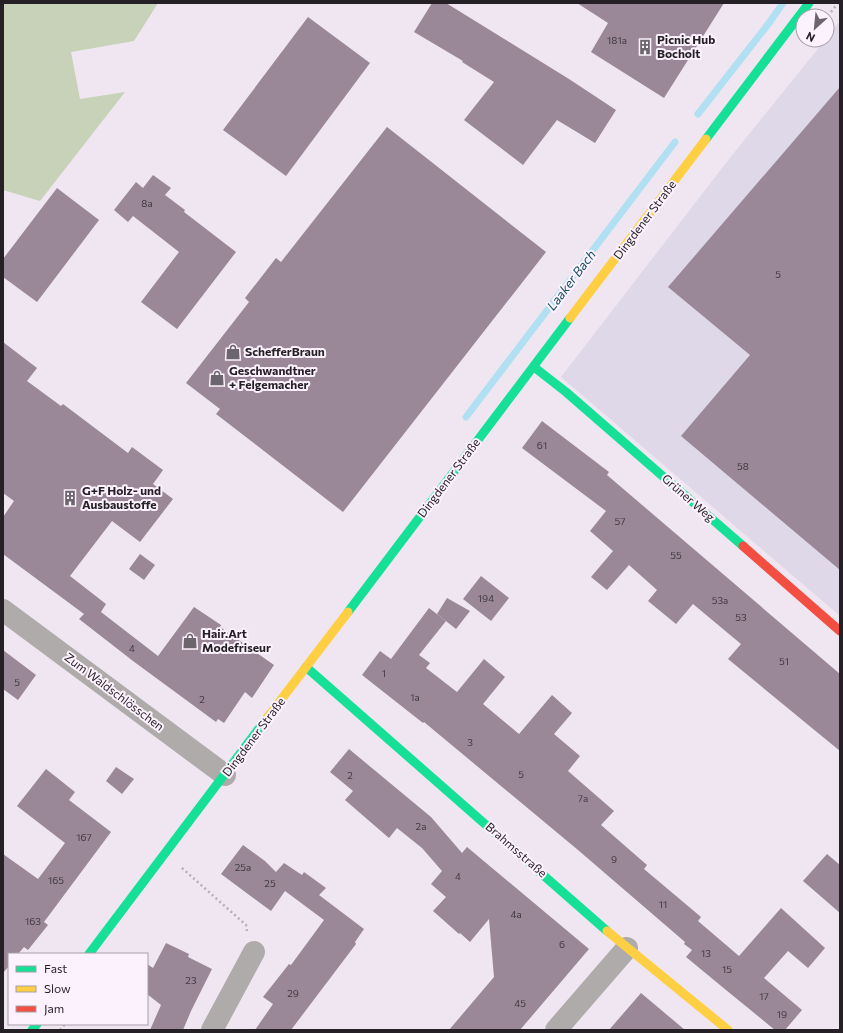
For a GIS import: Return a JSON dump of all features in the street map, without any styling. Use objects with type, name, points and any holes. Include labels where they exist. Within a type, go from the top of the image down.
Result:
[{"type":"main road","name":"Dingdener Straße","points":[[90,953],[809,3]]},
{"type":"main road","name":"Grüner Weg","points":[[534,366],[840,631]]},
{"type":"main road","name":"Brahmsstraße","points":[[306,667],[627,948],[728,1030]]},
{"type":"street","name":"Zum Waldschlösschen","points":[[3,610],[224,775]]},
{"type":"street","points":[[556,1030],[627,948]]},
{"type":"street","points":[[212,1030],[254,952]]},
{"type":"path","points":[[182,867],[246,925],[254,952]]},
{"type":"shaded area","points":[[840,21],[840,616],[561,377],[729,159],[819,48],[835,48],[835,27]]},
{"type":"green space","points":[[3,3],[158,3],[134,41],[71,52],[80,99],[125,92],[40,201],[3,190]]},
{"type":"building","points":[[432,3],[446,3],[616,110],[595,143],[557,120],[523,165],[464,120],[494,82],[462,62],[463,61],[414,32]]},
{"type":"building","name":"Picnic Hub Bocholt","points":[[577,3],[724,3],[664,98],[591,52],[608,23]]},
{"type":"building","points":[[308,17],[370,63],[286,176],[223,130]]},
{"type":"building","points":[[840,87],[840,570],[681,436],[750,355],[668,287]]},
{"type":"building","points":[[387,127],[546,252],[343,512],[216,414],[220,409],[186,383],[249,302],[245,298],[276,258],[281,262]]},
{"type":"building","points":[[153,175],[171,188],[165,195],[185,210],[184,212],[236,252],[177,329],[141,302],[179,252],[133,216],[128,222],[114,210],[136,182],[143,188]]},
{"type":"building","points":[[57,188],[99,220],[37,302],[3,277],[3,259]]},
{"type":"building","points":[[3,342],[37,368],[27,381],[61,406],[63,404],[128,453],[132,447],[163,470],[153,484],[173,499],[140,542],[112,521],[70,576],[106,604],[101,612],[158,656],[194,607],[221,625],[220,627],[274,665],[252,698],[245,692],[224,723],[218,719],[216,722],[133,661],[79,619],[84,614],[3,554],[3,517],[14,501],[3,493]]},
{"type":"building","points":[[542,421],[609,472],[607,475],[840,674],[840,751],[728,659],[741,644],[693,604],[676,624],[648,601],[657,590],[629,565],[607,590],[591,577],[613,551],[590,531],[606,511],[522,448]]},
{"type":"building","points":[[140,554],[155,565],[144,580],[129,569]]},
{"type":"building","points":[[481,576],[509,598],[491,621],[463,599]]},
{"type":"building","points":[[447,598],[470,611],[456,629],[437,614]]},
{"type":"building","points":[[429,608],[446,621],[419,655],[430,663],[426,668],[457,692],[484,659],[505,677],[483,704],[519,734],[552,695],[572,713],[554,734],[580,756],[568,771],[614,811],[601,825],[647,865],[644,869],[701,917],[698,921],[739,956],[781,908],[825,948],[808,968],[788,951],[764,978],[802,1010],[785,1030],[775,1030],[686,957],[692,950],[684,944],[685,942],[578,850],[424,722],[423,723],[362,675],[380,651],[391,659]]},
{"type":"building","points":[[3,650],[36,675],[18,700],[3,689]]},
{"type":"building","points":[[349,749],[431,817],[462,853],[467,847],[589,949],[520,1030],[449,1030],[494,977],[489,919],[470,942],[433,911],[446,897],[431,884],[442,871],[422,848],[397,828],[389,838],[345,800],[353,791],[330,772]]},
{"type":"building","points":[[116,767],[134,779],[122,794],[106,781]]},
{"type":"building","points":[[46,769],[75,792],[69,800],[111,832],[44,922],[48,925],[28,950],[24,947],[19,953],[8,953],[8,967],[3,973],[3,854],[38,879],[65,843],[17,806]]},
{"type":"building","points":[[243,845],[265,861],[276,872],[284,863],[302,875],[304,872],[326,888],[319,895],[364,929],[355,942],[356,944],[291,1030],[255,1030],[273,1004],[263,997],[289,964],[291,965],[324,920],[285,891],[271,911],[221,874]]},
{"type":"building","points":[[827,854],[840,865],[840,913],[803,881]]},
{"type":"building","points":[[166,943],[189,954],[188,957],[212,969],[183,1030],[150,1030],[161,1005],[148,995],[148,965],[153,968]]},
{"type":"building","points":[[641,993],[685,1030],[609,1030]]},
{"type":"waterway","name":"Laaker Bach","points":[[698,114],[783,3]]},
{"type":"waterway","name":"Laaker Bach","points":[[466,417],[675,142]]},
{"type":"traffic: fast","points":[[706,139],[809,3]]},
{"type":"traffic: fast","points":[[348,612],[570,318]]},
{"type":"traffic: fast","points":[[534,367],[566,392],[743,546]]},
{"type":"traffic: fast","points":[[306,667],[607,931]]},
{"type":"traffic: fast","points":[[90,953],[267,718]]},
{"type":"traffic: fast","points":[[32,1030],[36,1025]]},
{"type":"traffic: slow","points":[[570,318],[706,139]]},
{"type":"traffic: slow","points":[[267,718],[348,612]]},
{"type":"traffic: slow","points":[[607,931],[728,1030]]},
{"type":"traffic: jam","points":[[743,546],[840,631]]},
{"type":"place","name":"Picnic Hub Bocholt","points":[[645,47]]},
{"type":"place","name":"SchefferBraun","points":[[233,352]]},
{"type":"place","name":"Geschwandtner + Felgemacher","points":[[217,378]]},
{"type":"place","name":"G+F Holz- und Ausbaustoffe","points":[[70,498]]},
{"type":"place","name":"Hair.Art Modefriseur","points":[[190,641]]}]
